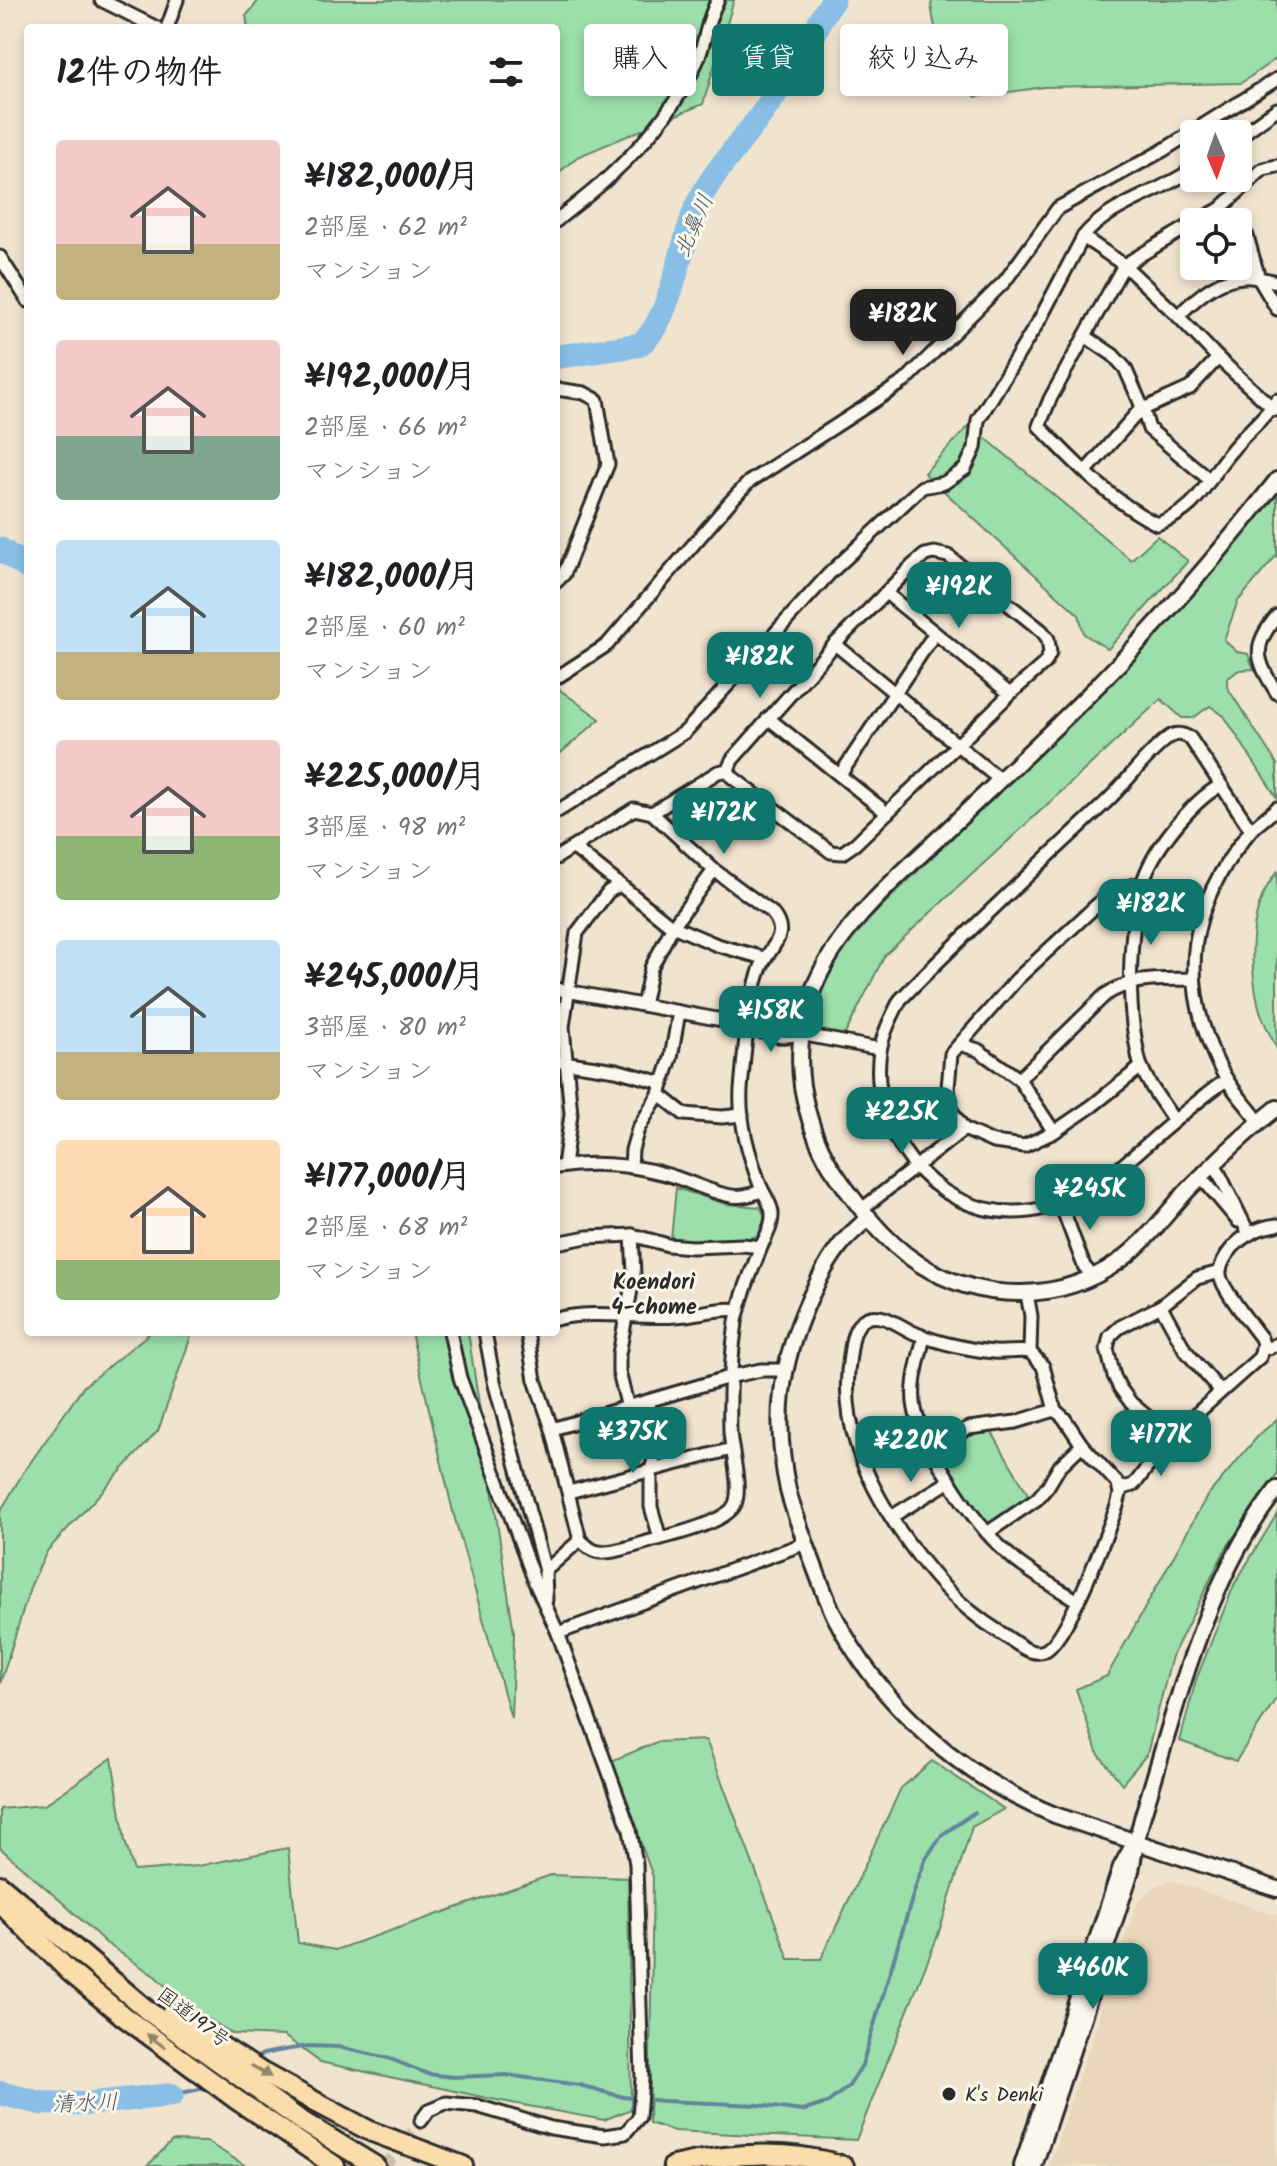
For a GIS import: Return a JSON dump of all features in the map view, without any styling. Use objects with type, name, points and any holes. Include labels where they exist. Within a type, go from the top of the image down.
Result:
[{"type":"highway","name":"国道197号","points":[[0,1885],[148,2011],[300,2120],[375,2166]]},
{"type":"highway","name":"国道197号","points":[[0,1903],[70,1972],[123,2016],[237,2100],[335,2166]]},
{"type":"highway","points":[[58,1934],[183,2022],[263,2073],[370,2131],[463,2166]]},
{"type":"highway","points":[[673,2166],[703,2159],[715,2162],[770,2154],[798,2155],[844,2166]]},
{"type":"street","points":[[101,0],[149,24]]},
{"type":"street","points":[[168,24],[177,0]]},
{"type":"street","points":[[560,218],[612,175],[674,103],[698,58],[718,0]]},
{"type":"street","points":[[560,675],[607,645],[749,482],[905,381],[1005,281],[1058,208],[1162,151],[1277,79]]},
{"type":"street","points":[[1252,127],[1277,109]]},
{"type":"street","points":[[1221,208],[1263,169],[1277,166]]},
{"type":"street","points":[[560,810],[685,732],[829,574],[922,487],[944,483],[965,469],[975,448],[978,420],[1040,319],[1083,237],[1092,225],[1109,213],[1180,178]]},
{"type":"street","points":[[1083,237],[1124,265],[1218,358],[1275,406],[1230,452],[1192,505],[1157,524],[1131,511],[1039,426],[1050,399],[1124,265],[1180,232]]},
{"type":"street","points":[[1252,254],[1259,279],[1277,309]]},
{"type":"street","points":[[0,257],[24,295]]},
{"type":"street","points":[[1178,316],[1199,295],[1226,281],[1250,277],[1277,282]]},
{"type":"street","points":[[1085,336],[1113,355],[1125,368],[1149,429],[1210,480]]},
{"type":"street","points":[[1086,471],[1143,409],[1190,388],[1218,358]]},
{"type":"street","points":[[560,390],[584,393],[597,400],[608,464],[560,578]]},
{"type":"street","points":[[1277,480],[1161,618],[1079,704],[898,876],[851,926],[829,955],[817,979],[800,1034],[800,1069],[806,1110],[819,1148],[849,1193],[899,1249],[933,1272],[973,1289],[1027,1294],[1059,1289],[1093,1277],[1117,1263],[1138,1245],[1214,1163],[1277,1108]]},
{"type":"street","points":[[925,555],[948,556],[1048,639],[1050,653],[1045,663],[842,853],[831,852],[732,777],[728,770],[732,760],[835,644],[925,555]]},
{"type":"street","points":[[886,593],[1010,694]]},
{"type":"street","points":[[1277,616],[1263,633],[1259,662],[1277,693]]},
{"type":"street","points":[[840,775],[935,633]]},
{"type":"street","points":[[835,644],[1000,780]]},
{"type":"street","points":[[768,718],[887,813]]},
{"type":"street","points":[[1226,1080],[1108,1177],[1080,1196],[1041,1209],[1014,1212],[966,1203],[938,1186],[915,1166],[886,1119],[878,1083],[880,1049],[900,1000],[1171,736],[1180,733],[1190,738],[1251,830]]},
{"type":"street","points":[[652,813],[718,772],[728,770]]},
{"type":"street","points":[[1174,1121],[1141,1067],[1131,1018],[1136,922],[1142,883],[1165,839],[1211,791],[1221,785]]},
{"type":"street","points":[[1259,1122],[1226,1080],[1205,1033],[1194,996],[1193,955],[1199,919],[1214,882],[1251,830],[1277,808]]},
{"type":"street","points":[[528,1336],[535,1380],[552,1429],[580,1540],[591,1550],[604,1553],[660,1538],[716,1520],[729,1512],[735,1504],[737,1492],[729,1402],[737,1319],[772,1221],[772,1208],[762,1191],[747,1143],[741,1094],[758,975],[764,958],[778,941],[778,920],[714,870],[652,813],[634,809],[560,856]]},
{"type":"street","points":[[574,848],[673,926],[717,945],[764,958]]},
{"type":"street","points":[[643,1005],[651,968],[673,926],[714,870]]},
{"type":"street","points":[[1141,1067],[1054,1132],[1024,1146],[993,1142],[964,1129],[951,1110],[948,1088],[951,1054],[1017,979],[1112,891],[1142,883]]},
{"type":"street","points":[[619,885],[608,892],[577,933],[562,990],[562,1062],[571,1114],[560,1167],[631,1167],[661,1172],[732,1196],[749,1196],[762,1191]]},
{"type":"street","points":[[1019,1079],[1105,995],[1131,981],[1194,979]]},
{"type":"street","points":[[562,990],[749,1025],[765,1035],[784,1038],[800,1034],[880,1049]]},
{"type":"street","points":[[631,1167],[638,1129],[661,1088],[671,1058],[679,1012]]},
{"type":"street","points":[[960,1044],[978,1050],[1019,1079],[1054,1132]]},
{"type":"street","points":[[562,1062],[616,1070],[661,1088],[684,1114],[742,1115]]},
{"type":"street","points":[[964,1129],[915,1166],[866,1213],[823,1269],[795,1332],[784,1370],[782,1456],[788,1493],[827,1600],[855,1651],[889,1696],[932,1740],[980,1776],[1031,1805],[1277,1889]]},
{"type":"street","points":[[1214,1163],[1249,1234]]},
{"type":"street","points":[[1201,1177],[1249,1234]]},
{"type":"street","points":[[1060,1202],[1084,1266],[1093,1277]]},
{"type":"street","points":[[1220,1272],[1197,1278],[1161,1306],[1114,1330],[1110,1336],[1107,1349],[1120,1388],[1131,1403],[1158,1427],[1166,1430],[1185,1424],[1256,1362],[1262,1353],[1261,1338],[1222,1283],[1220,1272],[1232,1249],[1249,1234],[1277,1225]]},
{"type":"street","points":[[560,1242],[587,1237],[632,1235],[668,1245],[761,1247]]},
{"type":"street","points":[[628,1408],[619,1372],[619,1354],[634,1274],[632,1235]]},
{"type":"street","points":[[1027,1294],[1031,1316],[1030,1352],[1043,1366],[1055,1410],[1082,1445],[1115,1479],[1120,1489],[1112,1521],[1078,1601],[1051,1646],[1040,1652],[1028,1650],[986,1624],[938,1583],[891,1517],[860,1460],[848,1409],[850,1356],[857,1326],[867,1318],[883,1318],[924,1337],[994,1352],[1030,1352]]},
{"type":"street","points":[[1161,1306],[1185,1350],[1220,1391]]},
{"type":"street","points":[[560,1318],[599,1314],[676,1316],[729,1308],[739,1310]]},
{"type":"street","points":[[421,2121],[429,2110],[446,2103],[477,2106],[551,2128],[604,2136],[625,2133],[639,2117],[642,2079],[636,1864],[630,1830],[460,1378],[451,1336]]},
{"type":"street","points":[[486,1336],[494,1381],[545,1571],[546,1607]]},
{"type":"street","points":[[924,1337],[914,1388],[914,1409],[930,1447],[987,1533],[1019,1563],[1078,1601]]},
{"type":"street","points":[[1262,1348],[1277,1344]]},
{"type":"street","points":[[552,1429],[731,1377],[761,1370],[784,1370]]},
{"type":"street","points":[[648,1402],[657,1444],[651,1471],[651,1507],[660,1538]]},
{"type":"street","points":[[930,1447],[969,1428],[1016,1422],[1055,1410]]},
{"type":"street","points":[[1120,1489],[1137,1481],[1161,1447],[1166,1430]]},
{"type":"street","points":[[987,1533],[1037,1499],[1060,1466],[1082,1445]]},
{"type":"street","points":[[569,1492],[732,1449]]},
{"type":"street","points":[[891,1517],[950,1481]]},
{"type":"street","points":[[1034,2166],[1131,1871],[1136,1842],[1187,1672],[1210,1607],[1239,1547],[1277,1489]]},
{"type":"street","points":[[545,1571],[580,1540]]},
{"type":"street","points":[[558,1633],[806,1543]]},
{"type":"street","points":[[1022,2166],[1121,1867],[1136,1842]]},
{"type":"shaded area","points":[[1169,1880],[1277,1915],[1277,2166],[1049,2166],[1136,1905],[1151,1889]]},
{"type":"green space","points":[[259,0],[734,0],[727,24],[712,24],[712,74],[703,104],[577,157],[560,172],[560,24],[247,24],[246,16]]},
{"type":"green space","points":[[932,0],[1277,0],[1277,58],[1241,83],[1044,87],[1008,92],[1008,24],[934,24]]},
{"type":"green space","points":[[970,425],[1131,560],[1157,536],[1188,561],[1108,649],[1084,634],[1079,615],[924,473]]},
{"type":"green space","points":[[1277,490],[1277,555],[1238,601],[1224,640],[1237,652],[1248,654],[1254,669],[1239,670],[1227,679],[1227,687],[1277,764],[1277,798],[1224,716],[1210,706],[1193,718],[1182,718],[1161,699],[885,955],[844,1036],[815,1030],[810,1018],[830,972],[852,936],[942,847]]},
{"type":"green space","points":[[560,690],[600,719],[560,754]]},
{"type":"green space","points":[[1277,872],[1277,1049],[1259,1009],[1252,952],[1261,901]]},
{"type":"green space","points":[[676,1188],[726,1204],[760,1207],[765,1219],[763,1230],[757,1236],[741,1239],[671,1239]]},
{"type":"green space","points":[[146,1336],[191,1336],[158,1431],[47,1551],[31,1585],[0,1684],[0,1512],[23,1473],[84,1386]]},
{"type":"green space","points":[[412,1336],[469,1336],[514,1633],[511,1718],[453,1512]]},
{"type":"green space","points":[[1277,1419],[1277,1474],[1225,1550],[1172,1656],[1147,1754],[1122,1784],[1097,1752],[1076,1689],[1107,1676],[1207,1496],[1259,1435]]},
{"type":"green space","points":[[990,1429],[1029,1496],[987,1529],[935,1448],[965,1433]]},
{"type":"green space","points":[[1277,1514],[1277,1697],[1236,1761],[1180,1741],[1196,1680],[1234,1585]]},
{"type":"green space","points":[[706,1740],[789,1959],[821,1959],[901,1788],[932,1761],[1004,1809],[972,1827],[938,1935],[856,2140],[674,2131],[649,2123],[653,1877],[611,1761],[657,1742]]},
{"type":"green space","points":[[112,1758],[125,1841],[134,1871],[198,1866],[288,1848],[298,1943],[335,1950],[551,1875],[628,1878],[631,2109],[604,2120],[320,2062],[284,2036],[233,2034],[185,2005],[156,1977],[106,1943],[0,1848],[0,1809],[44,1805]]},
{"type":"green space","points":[[172,2141],[207,2142],[246,2166],[147,2166]]},
{"type":"waterway","name":"北鼻川","points":[[560,356],[639,345],[650,334],[667,301],[691,220],[703,193],[775,95],[833,0]]},
{"type":"waterway","name":"北鼻川","points":[[0,549],[24,565]]},
{"type":"waterway","points":[[254,2059],[263,2054],[309,2046],[338,2047],[388,2058],[428,2074],[453,2077],[506,2075],[579,2085],[623,2097],[759,2105],[802,2111],[827,2103],[849,2086],[862,2065],[926,1858],[942,1835],[975,1812]]},
{"type":"waterway","points":[[172,2095],[209,2087]]},
{"type":"waterway","name":"清水川","points":[[0,2093],[40,2103],[83,2104],[172,2095]]},
{"type":"tunnel","points":[[385,2166],[421,2121]]},
{"type":"place","name":"K's Denki","points":[[949,2094]]},
{"type":"district","name":"Koendori 4-chome","points":[[654,1294]]}]
